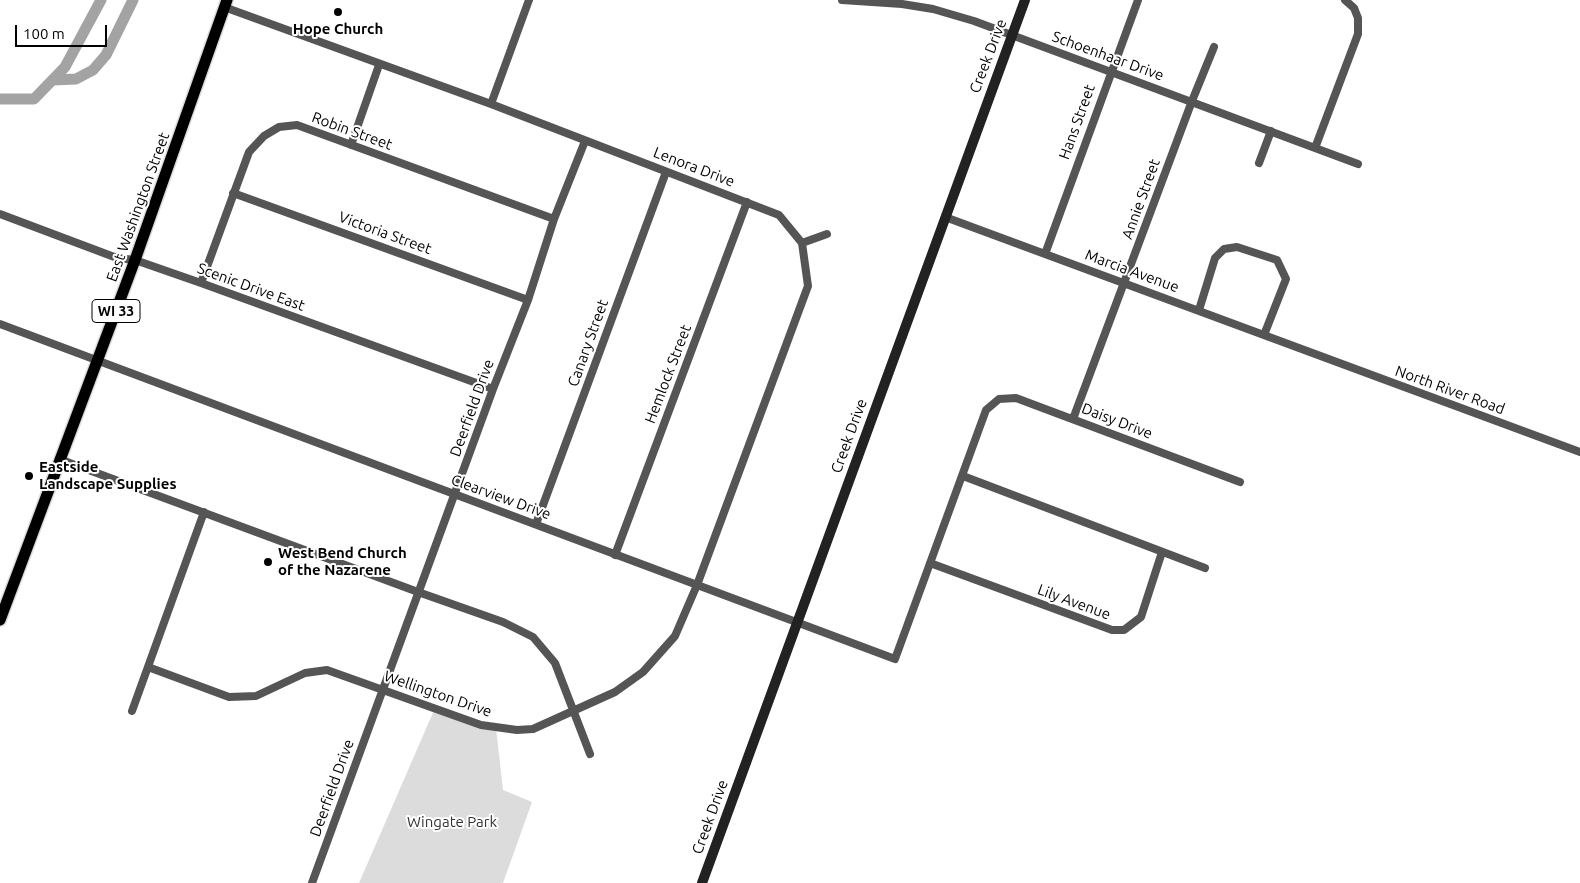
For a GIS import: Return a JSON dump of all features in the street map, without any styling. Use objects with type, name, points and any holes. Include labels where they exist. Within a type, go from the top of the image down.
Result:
[{"type":"main road","name":"East Washington Street","points":[[0,620],[136,260],[225,4]]},
{"type":"street","points":[[491,104],[529,0]]},
{"type":"street","name":"Schoenhaar Drive","points":[[842,0],[870,1],[933,9],[974,21],[1110,70],[1358,164]]},
{"type":"street","name":"Creek Drive","points":[[702,883],[1025,0]]},
{"type":"street","name":"Hans Street","points":[[1045,254],[1110,70],[1138,0]]},
{"type":"street","points":[[1316,148],[1358,34],[1358,18],[1354,8],[1345,0]]},
{"type":"street","name":"Lenora Drive","points":[[225,4],[379,65],[491,104],[779,215],[802,243]]},
{"type":"street","name":"Annie Street","points":[[1073,419],[1192,101],[1214,48]]},
{"type":"street","points":[[351,145],[379,65]]},
{"type":"street","name":"Robin Street","points":[[201,283],[249,152],[264,136],[278,127],[296,125],[554,219]]},
{"type":"street","points":[[1259,163],[1271,131]]},
{"type":"street","name":"Deerfield Drive","points":[[312,883],[493,389],[528,300],[554,219],[585,141]]},
{"type":"street","name":"Canary Street","points":[[536,524],[666,172]]},
{"type":"street","name":"Victoria Street","points":[[233,193],[528,300]]},
{"type":"street","name":"Hemlock Street","points":[[615,555],[747,202]]},
{"type":"street","name":"Scenic Drive East","points":[[0,214],[117,258],[136,260],[493,389]]},
{"type":"street","name":"Marcia Avenue","points":[[945,217],[1199,310],[1310,353]]},
{"type":"street","points":[[697,585],[808,286],[802,243],[827,234]]},
{"type":"street","points":[[1199,310],[1215,258],[1224,249],[1237,247],[1277,260],[1286,279],[1264,335]]},
{"type":"street","name":"Clearview Drive","points":[[0,324],[895,659],[930,563]]},
{"type":"street","name":"North River Road","points":[[1310,353],[1580,452]]},
{"type":"street","name":"Daisy Drive","points":[[963,476],[986,410],[999,399],[1016,398],[1240,482]]},
{"type":"street","points":[[60,459],[504,622],[533,637],[555,662],[590,754]]},
{"type":"street","points":[[930,563],[963,476],[1205,568]]},
{"type":"street","points":[[132,711],[204,512]]},
{"type":"street","name":"Lily Avenue","points":[[930,563],[1112,630],[1124,630],[1141,617],[1162,552]]},
{"type":"street","name":"Wellington Drive","points":[[148,667],[229,696],[256,696],[315,670],[327,670],[481,725],[496,728],[533,729],[615,692],[643,672],[675,636],[697,585]]},
{"type":"green space","name":"Wingate Park","points":[[435,708],[496,728],[503,790],[532,802],[503,883],[359,883]]},
{"type":"waterway","points":[[0,99],[34,99],[65,67],[101,0]]},
{"type":"waterway","points":[[53,80],[76,79],[93,70],[106,55],[133,0]]},
{"type":"place","name":"Hope Church","points":[[338,12]]},
{"type":"place","name":"Eastside Landscape Supplies","points":[[29,476]]},
{"type":"place","name":"West Bend Church of the Nazarene","points":[[268,562]]}]
